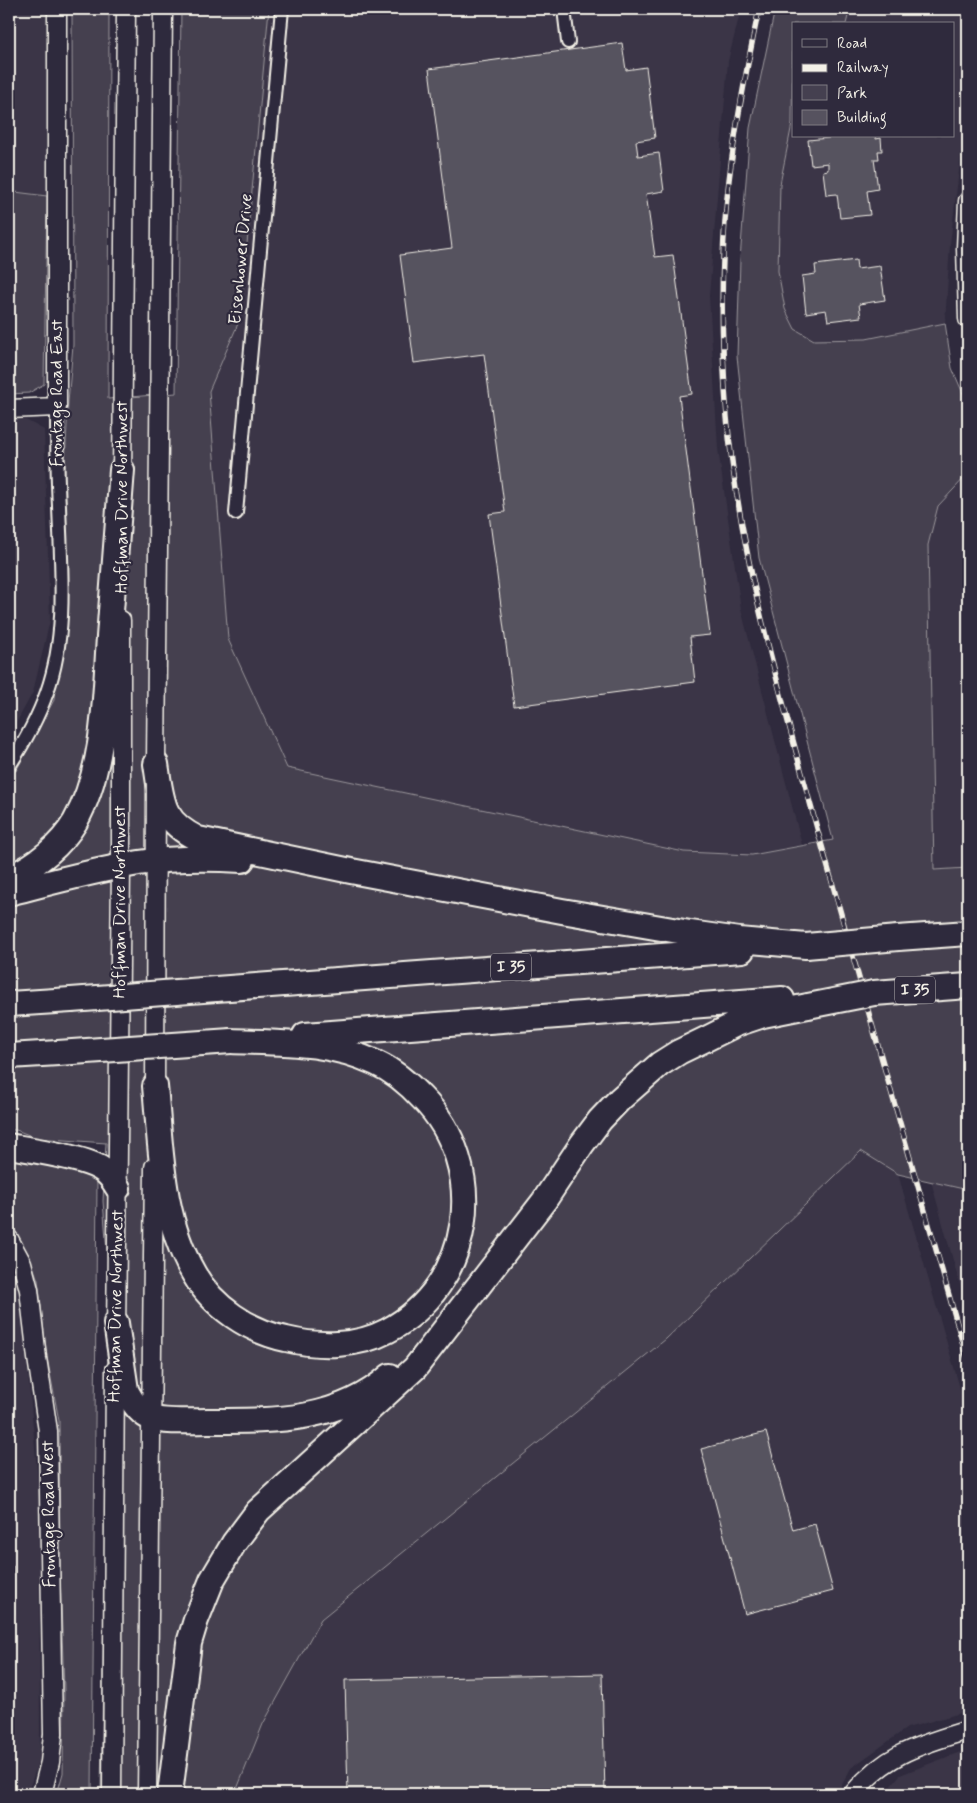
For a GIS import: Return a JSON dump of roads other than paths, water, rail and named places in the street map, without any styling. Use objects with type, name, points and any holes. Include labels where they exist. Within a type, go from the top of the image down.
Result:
[{"type":"highway","points":[[9,878],[56,847],[74,824],[86,799],[94,769],[104,705],[122,470]]},
{"type":"highway","points":[[156,764],[162,803],[170,818],[177,827],[198,839],[351,871],[690,933],[806,946]]},
{"type":"highway","points":[[9,893],[68,878],[156,861],[245,860],[351,871]]},
{"type":"highway","name":"I 35","points":[[9,1004],[968,933]]},
{"type":"highway","name":"I 35","points":[[9,1056],[809,1001],[874,993],[962,986]]},
{"type":"highway","points":[[170,1794],[189,1643],[196,1620],[216,1572],[234,1543],[258,1511],[416,1368],[544,1201],[600,1120],[640,1080],[679,1052],[736,1024],[809,1001]]},
{"type":"highway","points":[[155,1086],[162,1170],[170,1212],[182,1248],[194,1274],[209,1295],[228,1312],[250,1326],[272,1336],[296,1342],[342,1344],[364,1340],[386,1332],[406,1319],[425,1303],[451,1262],[460,1239],[464,1215],[461,1167],[454,1145],[444,1124],[414,1090],[394,1073],[376,1063],[345,1052],[312,1044],[231,1041]]},
{"type":"highway","points":[[9,1146],[66,1157],[99,1167],[113,1178],[118,1188]]},
{"type":"highway","points":[[116,1322],[126,1390],[140,1411],[151,1418],[176,1421],[274,1420],[300,1418],[321,1413],[364,1394],[387,1379],[461,1309]]},
{"type":"main road","name":"Frontage Road East","points":[[56,407],[57,9]]},
{"type":"main road","name":"Hoffman Drive Northwest","points":[[112,1794],[121,867],[126,9]]},
{"type":"main road","name":"Hoffman Drive Northwest","points":[[147,1794],[155,1086],[162,9]]},
{"type":"main road","points":[[968,201],[966,248],[968,319]]},
{"type":"main road","points":[[9,409],[56,407]]},
{"type":"main road","name":"Frontage Road West","points":[[9,1239],[22,1263],[29,1290],[36,1358],[48,1431],[53,1734],[50,1762],[42,1794]]},
{"type":"main road","points":[[853,1794],[879,1767],[896,1756],[927,1742],[968,1730]]},
{"type":"street","name":"Eisenhower Drive","points":[[236,513],[282,9]]},
{"type":"street","points":[[564,9],[568,42]]},
{"type":"street","name":"Frontage Road East","points":[[9,766],[36,718],[47,692],[59,639],[61,563],[56,407]]},
{"type":"railway","points":[[759,9],[735,137],[724,238],[722,298],[724,359],[727,417],[733,470],[752,575],[776,678],[836,898],[968,1362]]}]
